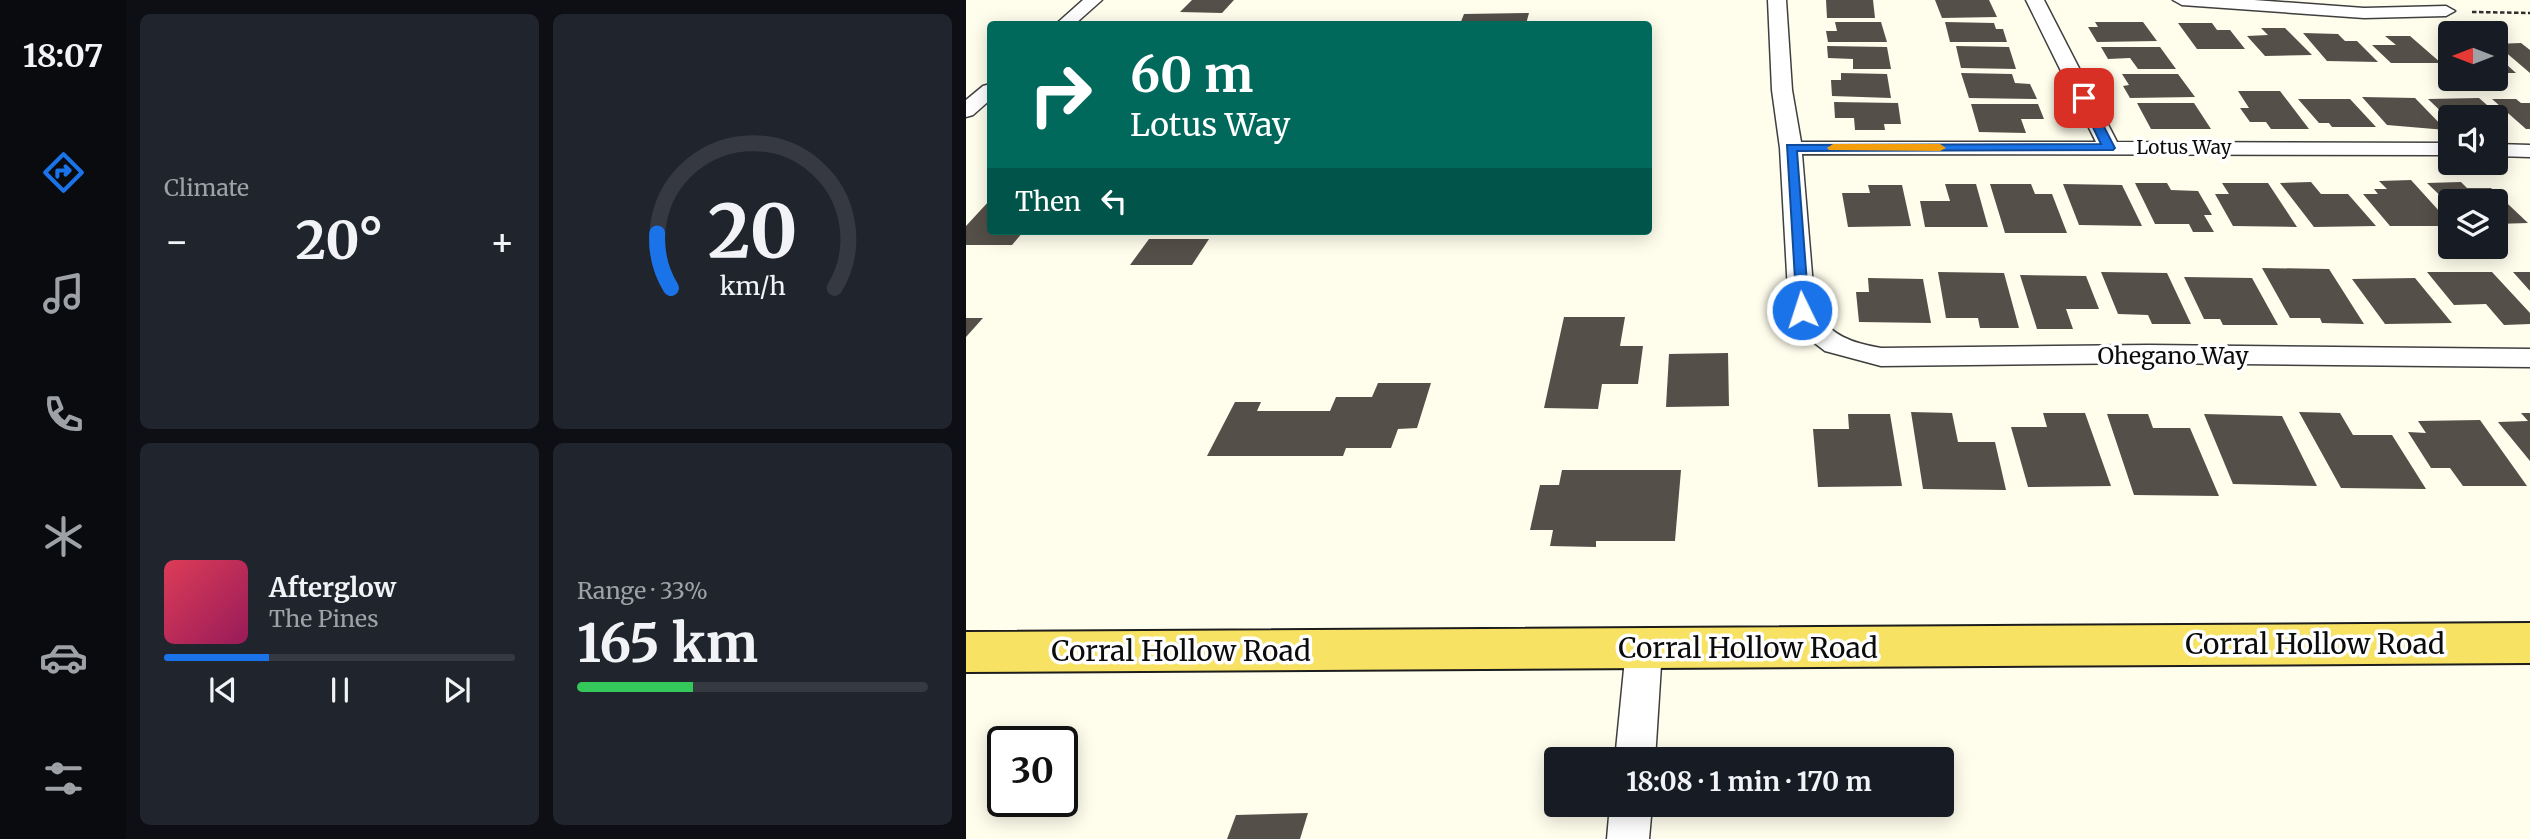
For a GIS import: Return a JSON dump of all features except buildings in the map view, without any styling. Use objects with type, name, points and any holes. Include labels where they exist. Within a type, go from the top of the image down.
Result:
[{"type":"main road","name":"Corral Hollow Road","points":[[966,652],[2530,643]]},
{"type":"street","points":[[1068,21],[1093,0]]},
{"type":"street","points":[[1777,0],[1782,90],[1791,148]]},
{"type":"street","points":[[2035,0],[2109,148]]},
{"type":"street","points":[[2182,0],[2364,13],[2446,11]]},
{"type":"street","points":[[966,111],[987,93]]},
{"type":"street","name":"Lotus Way","points":[[1791,148],[2438,149]]},
{"type":"street","name":"Ohegano Way","points":[[1791,148],[1802,310],[1812,329],[1820,337],[1850,352],[1881,357],[2162,355],[2530,358]]},
{"type":"street","points":[[1635,747],[1644,649]]},
{"type":"street","points":[[1628,839],[1630,817]]},
{"type":"path","points":[[2446,11],[2530,13]]},
{"type":"slow traffic","points":[[1833,148],[1940,148]]},
{"type":"route","points":[[1802,310],[1791,148],[2109,148],[2084,98]]}]
